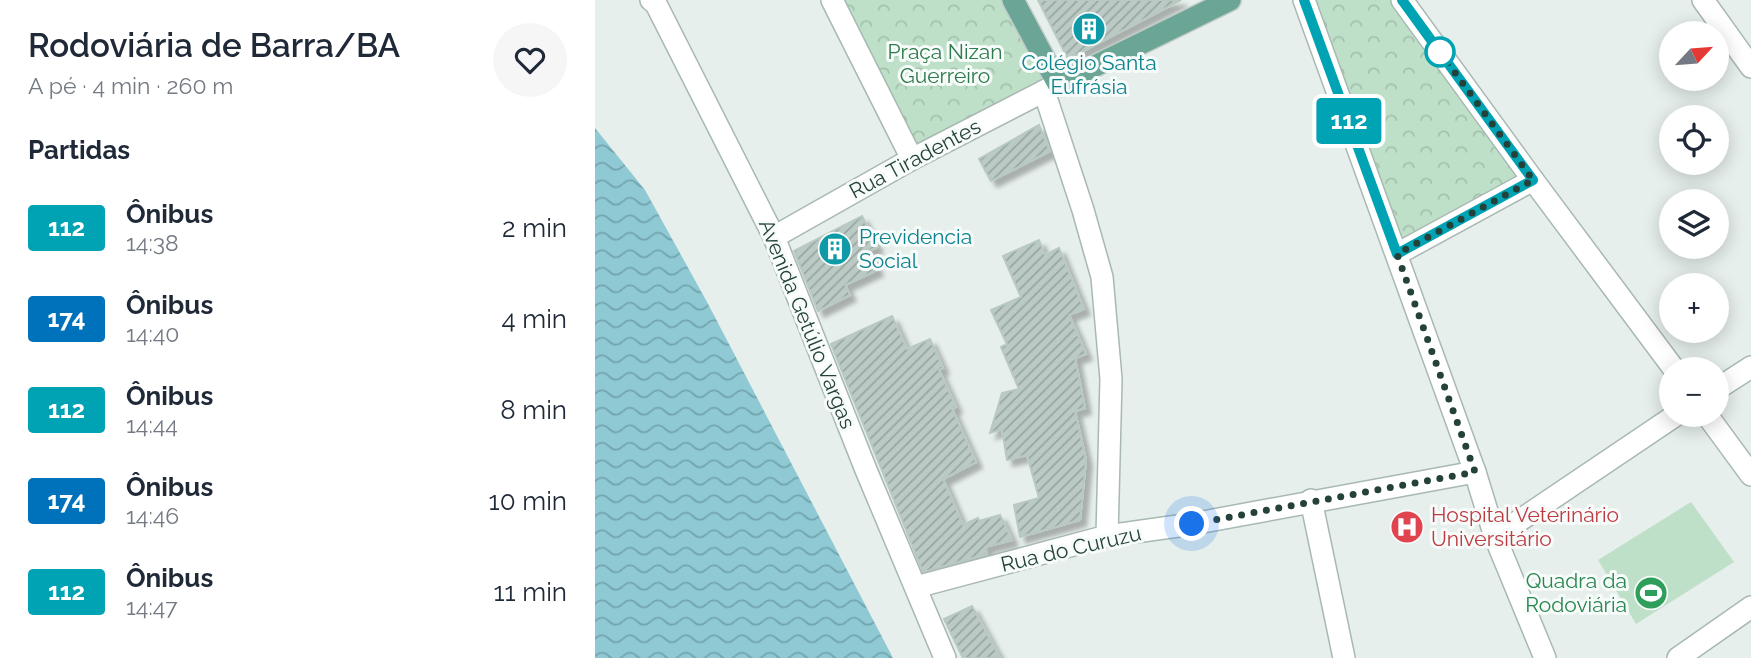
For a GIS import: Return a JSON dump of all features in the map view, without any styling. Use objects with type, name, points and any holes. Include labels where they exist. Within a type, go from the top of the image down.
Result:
[{"type":"main road","points":[[1013,0],[1051,87],[1230,0]]},
{"type":"street","points":[[832,0],[912,159]]},
{"type":"street","points":[[1304,0],[1475,472],[1495,537],[1545,658]]},
{"type":"street","points":[[1402,0],[1665,357]]},
{"type":"street","points":[[1703,0],[1751,67]]},
{"type":"street","name":"Avenida Getúlio Vargas","points":[[656,1],[774,237],[866,470],[945,658]]},
{"type":"street","points":[[1051,87],[1102,277],[1111,379],[1107,536]]},
{"type":"street","name":"Rua Tiradentes","points":[[774,237],[912,159],[1051,87]]},
{"type":"street","points":[[1397,254],[1533,180]]},
{"type":"street","points":[[1729,381],[1751,367]]},
{"type":"street","points":[[1495,537],[1659,427]]},
{"type":"street","points":[[1716,427],[1751,475]]},
{"type":"street","name":"Rua do Curuzu","points":[[916,587],[1107,536],[1192,524],[1475,472]]},
{"type":"street","points":[[1311,500],[1344,658]]},
{"type":"street","points":[[1678,658],[1751,607]]},
{"type":"green space","name":"Praça Nizan Guerreiro","points":[[842,0],[1008,0],[1051,81],[916,151]]},
{"type":"green space","points":[[1304,0],[1402,0],[1533,180],[1397,254]]},
{"type":"green space","name":"Quadra da Rodoviária","points":[[1691,502],[1734,562],[1636,624],[1598,560]]},
{"type":"water","points":[[595,128],[645,190],[707,302],[893,658],[595,658]]},
{"type":"building","name":"Colégio Santa Eufrásia","points":[[1038,0],[1181,0],[1068,59]]},
{"type":"building","points":[[1039,125],[1050,151],[991,181],[979,159]]},
{"type":"building","points":[[862,216],[877,247],[869,251],[877,270],[845,285],[850,295],[818,311],[794,251]]},
{"type":"building","points":[[1039,240],[1045,255],[1059,248],[1084,309],[1069,315],[1086,354],[1075,358],[1085,408],[1075,411],[1086,460],[1080,520],[1020,537],[1014,505],[1039,498],[1027,455],[1007,460],[1002,429],[990,433],[1002,393],[1019,389],[1001,347],[1007,344],[991,310],[1021,297],[1003,256]]},
{"type":"building","points":[[892,316],[907,349],[930,339],[943,368],[939,370],[956,407],[952,409],[976,462],[943,479],[963,525],[978,518],[979,521],[1000,515],[1012,540],[985,547],[987,554],[923,572],[831,344]]},
{"type":"building","points":[[972,606],[1000,658],[963,658],[944,619]]},
{"type":"bus line","name":"112","points":[[1304,0],[1397,254],[1533,180],[1402,0]]},
{"type":"place","name":"Colégio Santa Eufrásia","points":[[1089,29]]},
{"type":"place","name":"Previdencia Social","points":[[835,249]]},
{"type":"place","name":"Hospital Veterinário Universitário","points":[[1407,527]]},
{"type":"place","name":"Quadra da Rodoviária","points":[[1651,593]]},
{"type":"route","points":[[1192,524],[1475,472],[1397,254],[1533,180],[1440,52]]}]
